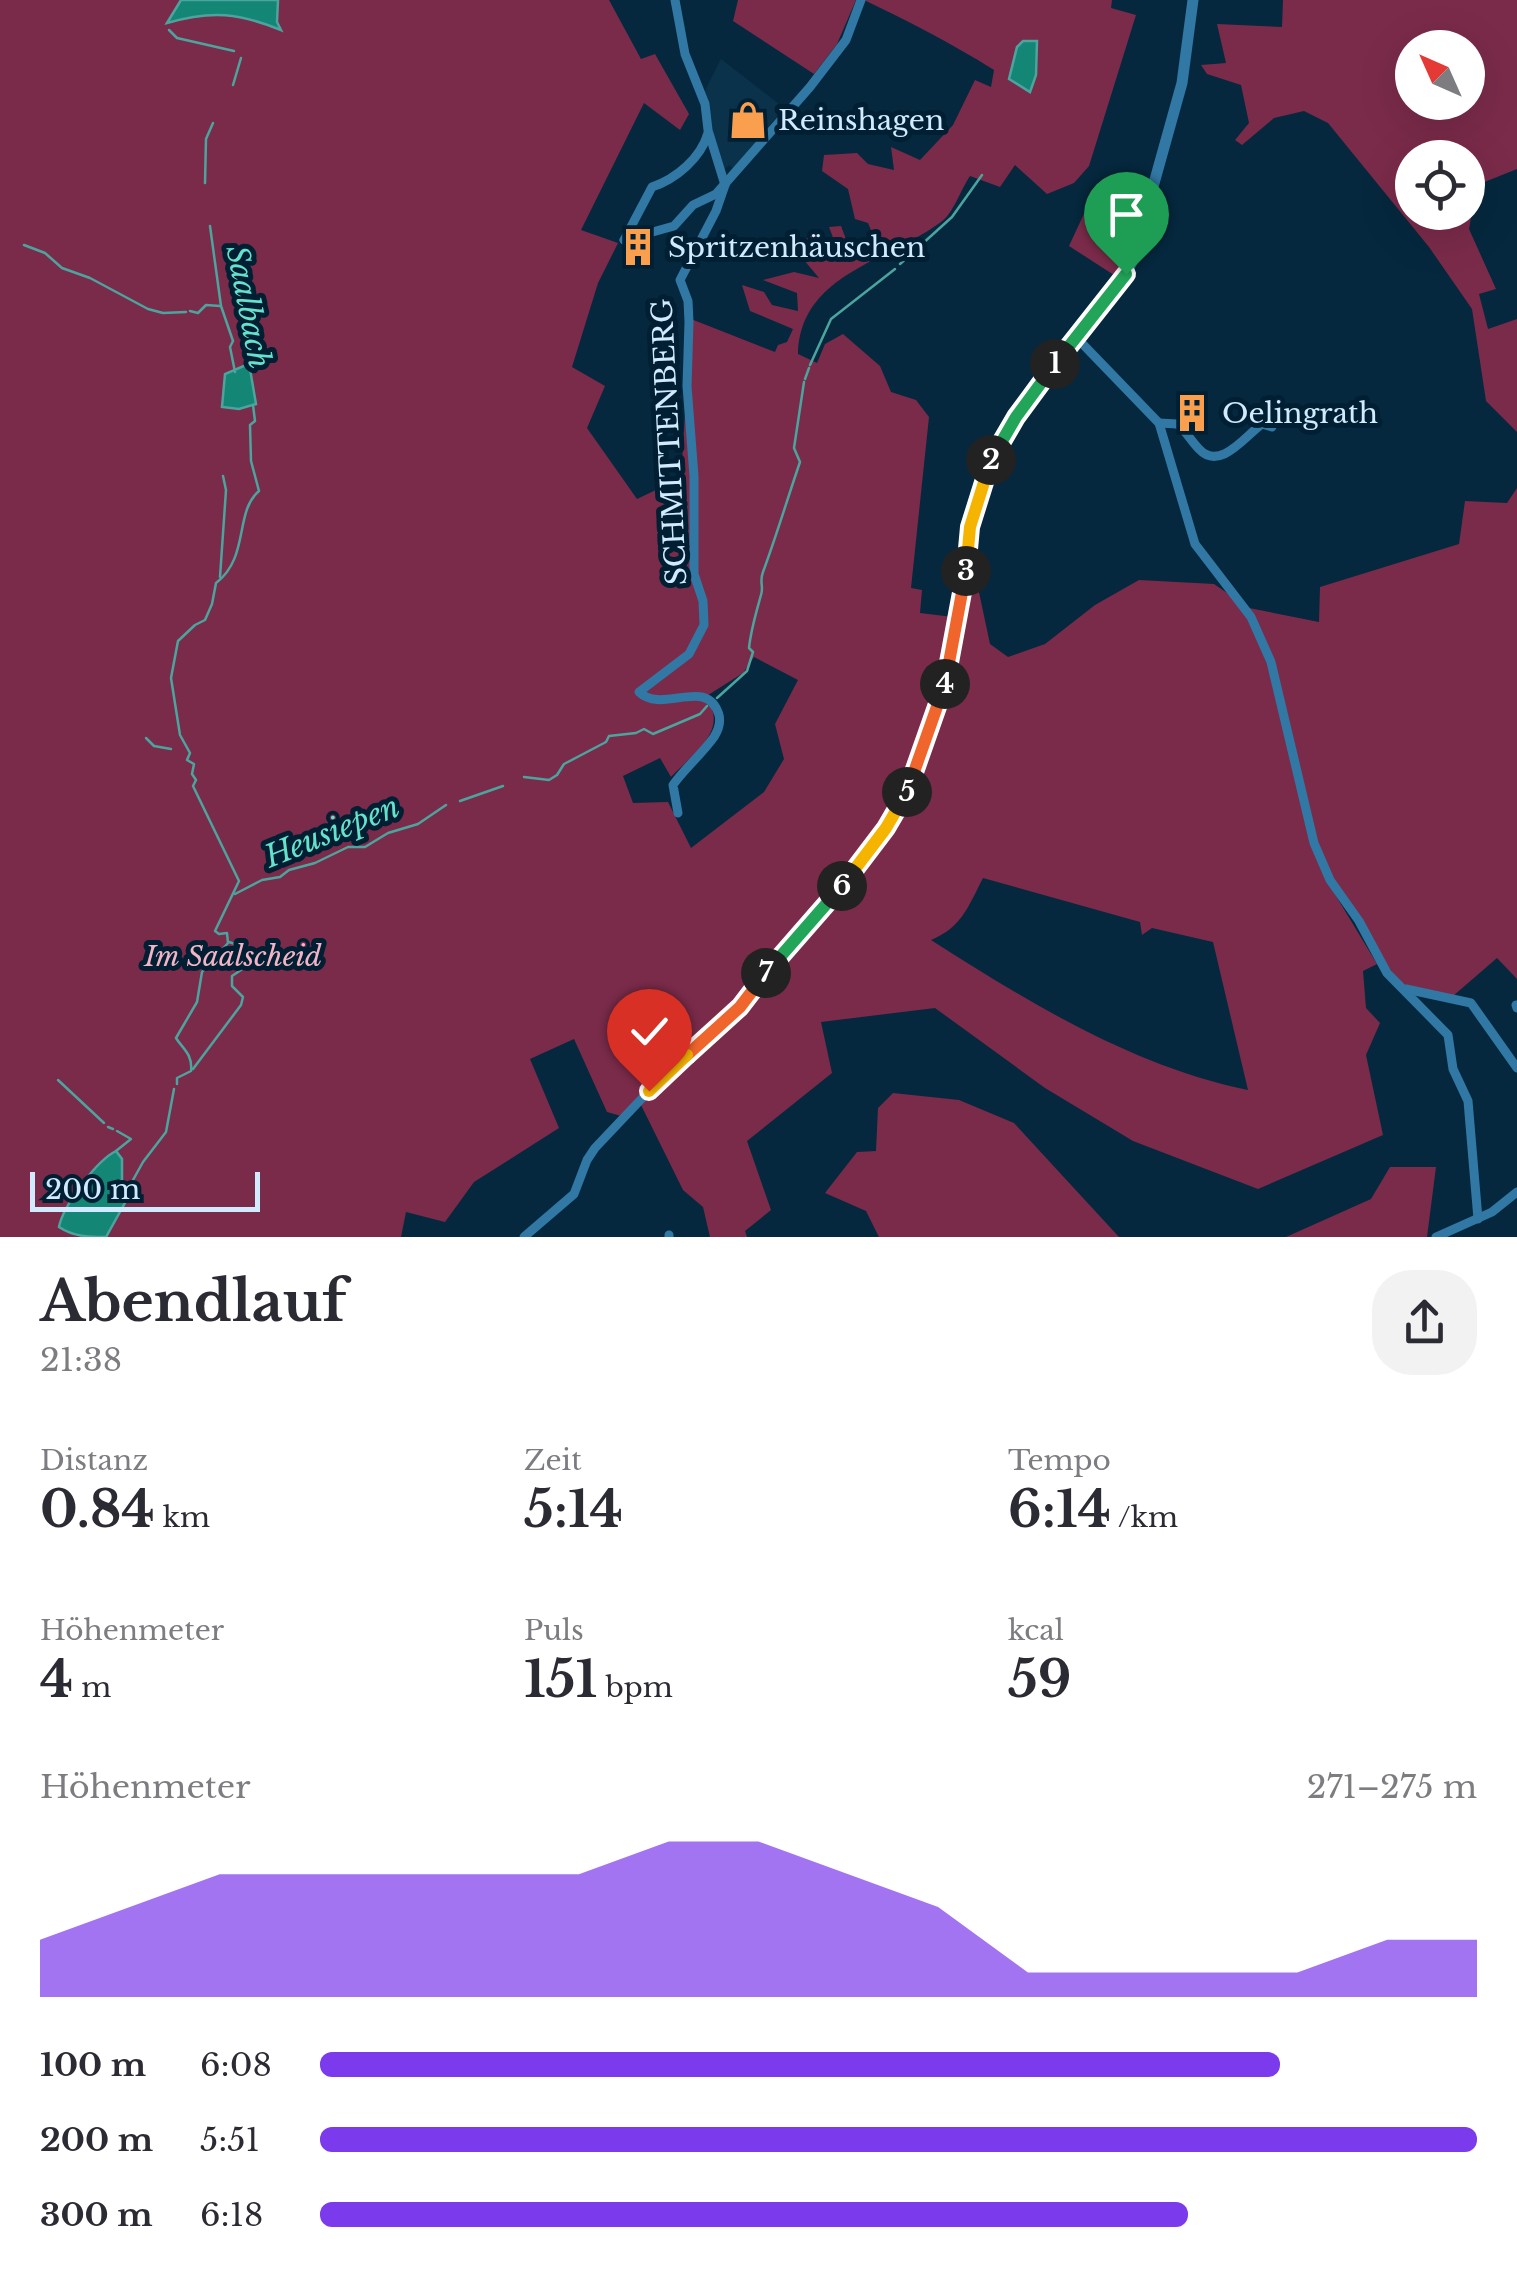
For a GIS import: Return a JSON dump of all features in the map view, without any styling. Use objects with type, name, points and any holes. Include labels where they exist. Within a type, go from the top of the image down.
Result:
[{"type":"street","points":[[674,0],[685,54],[704,104],[725,185]]},
{"type":"street","points":[[708,130],[701,149],[674,180],[652,188],[624,240],[674,226],[693,205],[725,185],[810,88],[846,40],[861,0]]},
{"type":"street","points":[[524,1237],[571,1197],[595,1148],[666,1073],[740,1007],[828,903],[902,802],[942,700],[976,505],[994,452],[1042,380],[1120,284],[1132,262],[1182,83],[1194,0]]},
{"type":"street","name":"SCHMITTENBERG","points":[[678,813],[674,785],[714,737],[720,724],[717,710],[703,695],[652,700],[638,692],[689,654],[704,626],[694,574],[688,301],[680,280],[725,185]]},
{"type":"street","points":[[1076,338],[1159,423],[1195,544],[1251,618],[1270,662],[1314,843],[1324,866],[1380,962],[1448,1035],[1453,1069],[1468,1101],[1478,1219]]},
{"type":"street","points":[[1159,423],[1182,428],[1202,453],[1212,456],[1228,452],[1262,424],[1272,427]]},
{"type":"street","points":[[1403,989],[1471,1003],[1517,1068]]},
{"type":"street","points":[[1436,1237],[1478,1219],[1517,1192]]},
{"type":"shaded area","points":[[181,0],[278,0],[277,22],[281,30],[225,15],[167,23]]},
{"type":"shaded area","points":[[1023,41],[1037,41],[1036,75],[1030,92],[1009,79],[1017,47]]},
{"type":"shaded area","points":[[721,59],[784,108],[734,169],[729,165],[722,171],[704,93]]},
{"type":"shaded area","points":[[246,365],[256,404],[239,409],[222,407],[225,374]]},
{"type":"shaded area","points":[[116,1151],[122,1159],[122,1183],[131,1192],[106,1237],[76,1235],[59,1227],[81,1185]]},
{"type":"green space","name":"Im Saalscheid","points":[[0,0],[609,0],[641,59],[655,54],[689,114],[680,130],[644,103],[581,230],[618,243],[598,283],[572,367],[605,386],[587,428],[637,499],[681,478],[691,319],[775,352],[778,345],[787,342],[793,329],[750,311],[742,285],[764,292],[772,305],[798,311],[797,293],[763,280],[794,272],[819,278],[793,247],[814,234],[837,248],[829,227],[841,226],[852,255],[876,242],[868,223],[855,219],[848,189],[822,171],[824,155],[857,153],[868,164],[894,170],[891,147],[920,160],[953,125],[975,80],[991,87],[994,70],[864,0],[1112,0],[1111,8],[1136,15],[1089,166],[1074,183],[1047,194],[1015,165],[1000,187],[970,176],[945,218],[830,288],[814,305],[803,327],[798,354],[817,363],[825,344],[843,334],[880,366],[891,392],[916,400],[929,417],[911,588],[922,590],[920,613],[953,617],[973,564],[990,644],[1008,657],[1045,644],[1095,605],[1139,580],[1214,584],[1249,608],[1319,622],[1320,587],[1459,544],[1465,501],[1507,503],[1517,488],[1517,979],[1497,958],[1453,996],[1406,988],[1341,891],[1333,891],[1377,964],[1363,971],[1366,1008],[1380,1023],[1366,1055],[1383,1135],[1258,1189],[1133,1141],[1045,1088],[935,1008],[821,1022],[832,1073],[747,1141],[771,1210],[745,1231],[747,1237],[710,1237],[703,1207],[683,1190],[638,1099],[621,1116],[607,1112],[574,1039],[530,1059],[559,1128],[474,1182],[445,1222],[406,1212],[401,1237],[0,1237]],"holes":[[[754,657],[798,680],[775,724],[784,759],[764,792],[691,848],[668,802],[633,803],[623,776],[660,758],[671,777],[698,750],[711,730],[714,720],[705,697],[743,673]],[[983,878],[1140,922],[1142,935],[1152,928],[1213,942],[1248,1090],[1123,1049],[1044,1009],[931,940],[957,922]]]},
{"type":"green space","points":[[738,0],[856,0],[837,44],[814,74],[733,21]]},
{"type":"green space","points":[[1283,0],[1517,0],[1517,169],[1485,182],[1485,140],[1395,140],[1395,205],[1328,123],[1304,111],[1274,118],[1242,145],[1235,140],[1249,123],[1241,85],[1207,74],[1201,65],[1226,63],[1217,24],[1282,27]]},
{"type":"green space","points":[[1124,180],[1145,189],[1132,243],[1117,277],[1069,246],[1095,190]]},
{"type":"green space","points":[[1415,230],[1469,230],[1496,289],[1479,294],[1488,329],[1517,319],[1517,432],[1486,401],[1472,309]]},
{"type":"green space","points":[[893,1093],[959,1100],[1014,1123],[1119,1237],[879,1237],[866,1211],[825,1193],[857,1152],[876,1151],[878,1108]]},
{"type":"green space","points":[[1390,1167],[1436,1167],[1427,1237],[1286,1237],[1371,1199]]},
{"type":"waterway","points":[[169,30],[177,38],[234,51]]},
{"type":"waterway","name":"Saalbach","points":[[233,85],[241,58]]},
{"type":"waterway","name":"Saalbach","points":[[205,183],[206,139],[213,123]]},
{"type":"waterway","name":"Heusiepen","points":[[900,264],[952,217],[982,175]]},
{"type":"waterway","name":"Saalbach","points":[[210,226],[221,306],[233,341],[230,347],[235,372]]},
{"type":"waterway","points":[[24,245],[45,253],[62,268],[90,278],[148,309],[186,312]]},
{"type":"waterway","name":"Heusiepen","points":[[810,365],[831,319],[895,269]]},
{"type":"waterway","points":[[190,311],[198,313],[206,305],[220,306]]},
{"type":"waterway","name":"Heusiepen","points":[[805,379],[809,368]]},
{"type":"waterway","name":"Heusiepen","points":[[717,698],[747,671],[753,652],[749,648],[762,575],[800,462],[794,448],[804,382]]},
{"type":"waterway","name":"Saalbach","points":[[177,1084],[177,1078],[191,1071],[191,1065],[176,1038],[197,1002],[202,972],[228,943],[227,933],[215,931],[239,881],[193,786],[194,764],[187,760],[190,753],[180,735],[171,678],[178,641],[205,620],[216,583],[234,561],[247,511],[259,491],[251,461],[253,405]]},
{"type":"waterway","points":[[220,577],[226,490],[223,476]]},
{"type":"waterway","name":"Heusiepen","points":[[524,777],[549,780],[564,764],[606,742],[609,736],[644,729],[653,734],[700,714],[707,706]]},
{"type":"waterway","points":[[146,738],[154,746],[171,749]]},
{"type":"waterway","name":"Heusiepen","points":[[460,801],[503,786]]},
{"type":"waterway","name":"Heusiepen","points":[[235,894],[348,847],[365,847],[388,833],[418,824],[446,805]]},
{"type":"waterway","points":[[193,1069],[241,1005],[243,997],[232,986],[232,976],[241,970],[241,946],[229,942]]},
{"type":"waterway","points":[[58,1080],[104,1123]]},
{"type":"waterway","name":"Saalbach","points":[[128,1189],[166,1132],[174,1089]]},
{"type":"waterway","points":[[108,1127],[113,1129]]},
{"type":"waterway","points":[[116,1151],[131,1139],[117,1131]]},
{"type":"place","name":"Reinshagen","points":[[748,120]]},
{"type":"place","name":"Spritzenhäuschen","points":[[638,247]]},
{"type":"place","name":"Oelingrath","points":[[1192,413]]},
{"type":"route","points":[[649,1091],[748,997],[854,871],[902,802],[942,700],[962,605],[970,527],[990,463],[1000,441],[1042,380],[1126,274]]}]
